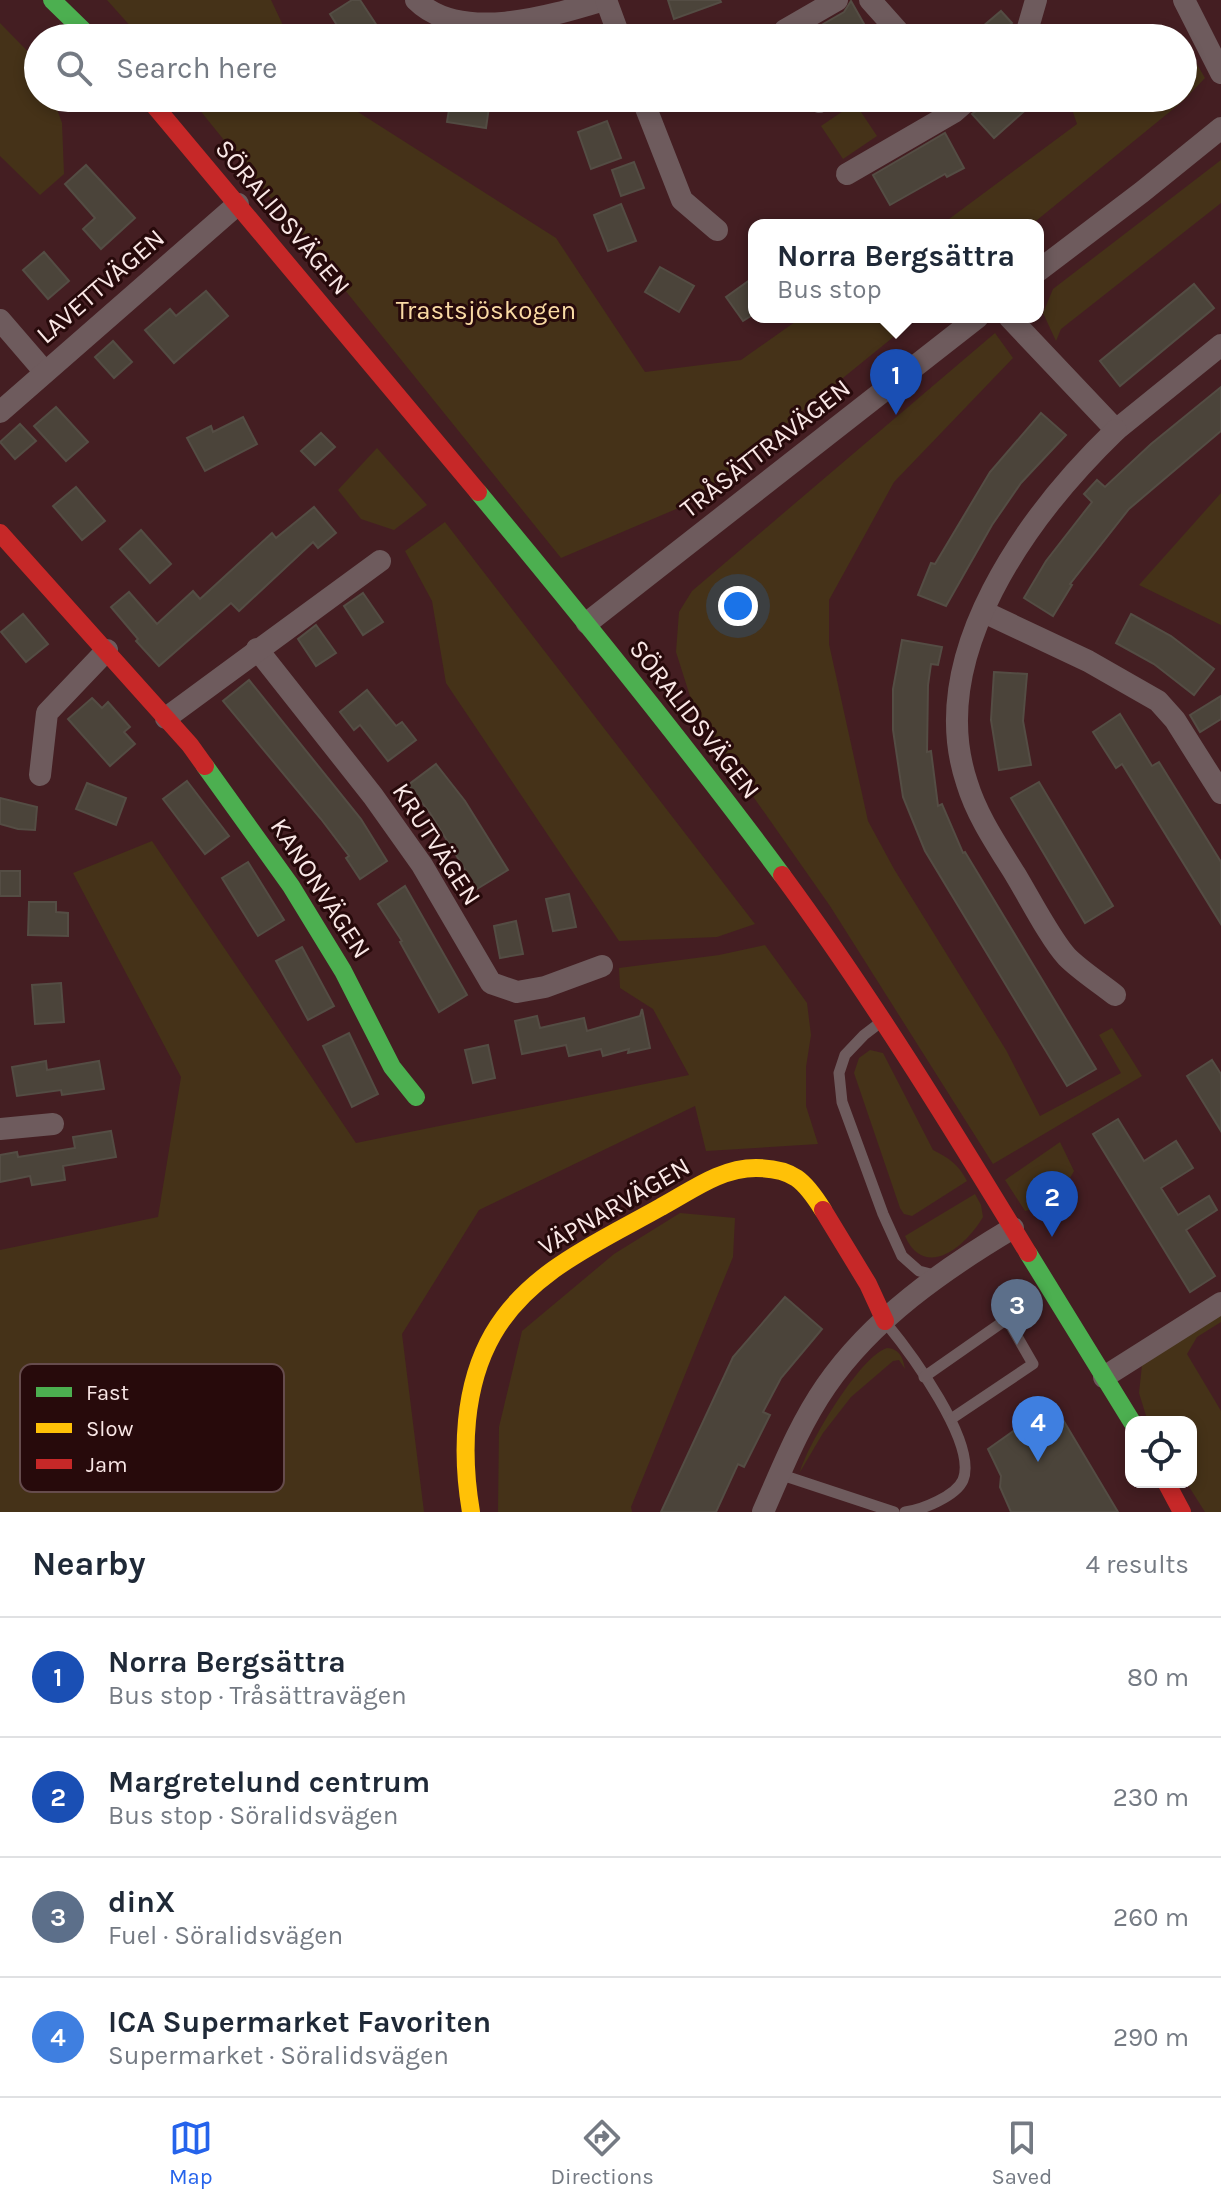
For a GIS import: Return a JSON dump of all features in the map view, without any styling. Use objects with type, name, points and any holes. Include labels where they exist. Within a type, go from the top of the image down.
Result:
[{"type":"street","points":[[52,0],[77,24]]},
{"type":"street","points":[[416,0],[439,17],[483,24],[605,0],[614,24]]},
{"type":"street","points":[[795,24],[837,0]]},
{"type":"street","points":[[870,0],[891,24]]},
{"type":"street","points":[[1029,24],[1036,0]]},
{"type":"street","points":[[1184,0],[1196,24]]},
{"type":"street","points":[[1197,26],[1221,73]]},
{"type":"street","name":"SÖRALIDSVÄGEN","points":[[160,112],[587,623],[728,803],[819,926],[882,1022],[1128,1416]]},
{"type":"street","points":[[647,112],[682,200],[717,230]]},
{"type":"street","points":[[847,174],[954,112]]},
{"type":"street","points":[[1044,266],[1221,128]]},
{"type":"street","name":"LAVETTVÄGEN","points":[[0,412],[238,204]]},
{"type":"street","points":[[0,320],[44,371]]},
{"type":"street","name":"TRÅSÄTTRAVÄGEN","points":[[587,623],[970,323]]},
{"type":"street","points":[[1015,323],[1116,430]]},
{"type":"street","points":[[1115,995],[1066,957],[989,831],[967,783],[958,742],[959,695],[967,650],[1003,571],[1033,523],[1116,430],[1221,345]]},
{"type":"street","name":"KANONVÄGEN","points":[[0,533],[190,745],[291,886],[343,971],[392,1067],[416,1097]]},
{"type":"street","points":[[166,718],[380,561]]},
{"type":"street","points":[[984,612],[1088,661],[1158,701],[1175,720],[1221,793]]},
{"type":"street","name":"KRUTVÄGEN","points":[[257,649],[373,796],[422,865],[491,983],[517,992],[545,987],[602,966]]},
{"type":"street","points":[[40,775],[47,713],[107,650]]},
{"type":"street","points":[[0,1129],[53,1124]]},
{"type":"street","name":"VÄPNARVÄGEN","points":[[471,1512],[467,1491],[466,1442],[473,1393],[492,1334],[514,1303],[556,1268],[716,1177],[749,1168],[776,1170],[808,1185],[868,1284],[885,1321]]},
{"type":"street","points":[[763,1512],[789,1449],[827,1385],[850,1356],[938,1276],[1013,1228]]},
{"type":"street","points":[[1104,1377],[1221,1303]]},
{"type":"street","points":[[1169,1488],[1182,1512]]},
{"type":"lane","points":[[882,1022],[845,1055],[839,1073],[842,1102],[883,1214],[902,1256],[919,1271],[938,1276]]},
{"type":"lane","points":[[924,1377],[1007,1319],[1033,1364],[951,1419]]},
{"type":"lane","points":[[885,1321],[951,1419],[965,1462],[963,1480],[954,1490],[931,1505],[905,1512]]},
{"type":"lane","points":[[779,1474],[894,1512]]},
{"type":"green space","points":[[107,0],[271,0],[282,24],[128,24]]},
{"type":"green space","points":[[0,23],[24,48],[24,112],[58,112],[62,123],[64,174],[40,195],[0,156]]},
{"type":"green space","points":[[1197,64],[1205,78],[1197,86]]},
{"type":"green space","name":"Trastsjöskogen","points":[[201,112],[358,112],[556,238],[645,372],[741,360],[793,323],[911,323],[688,504],[561,558]]},
{"type":"green space","points":[[842,112],[861,112],[877,136],[843,159],[821,126]]},
{"type":"green space","points":[[1073,112],[1170,112],[1038,219],[949,219],[1077,124]]},
{"type":"green space","points":[[1221,160],[1221,203],[1061,329],[1056,341],[1044,315],[1053,289]]},
{"type":"green space","points":[[995,333],[1013,358],[894,482],[829,600],[829,644],[868,821],[894,869],[1006,1050],[1040,1116],[1121,1073],[1099,1035],[1112,1028],[1142,1076],[993,1164],[830,906],[696,715],[676,652],[679,612],[692,591]]},
{"type":"green space","points":[[377,448],[427,505],[394,530],[361,519],[338,490]]},
{"type":"green space","points":[[1221,493],[1221,625],[1139,585]]},
{"type":"green space","points":[[445,522],[755,924],[717,937],[619,941],[446,683],[432,601],[405,551]]},
{"type":"green space","points":[[152,841],[356,1143],[689,1075],[653,1009],[620,988],[619,968],[719,955],[765,945],[807,1003],[811,1035],[806,1067],[806,1106],[818,1144],[706,1151],[695,1106],[479,1210],[402,1334],[424,1512],[0,1512],[0,1250],[158,1217],[181,1077],[73,873]]},
{"type":"green space","points":[[870,1050],[883,1053],[933,1150],[953,1162],[967,1181],[912,1216],[904,1214],[900,1208],[854,1073],[859,1058]]},
{"type":"green space","points":[[1060,1142],[1074,1171],[1054,1197],[1042,1206],[1025,1211],[1005,1180]]},
{"type":"green space","points":[[975,1194],[983,1217],[956,1248],[934,1257],[923,1256],[913,1249],[905,1236]]},
{"type":"green space","points":[[680,1213],[735,1218],[733,1257],[631,1507],[632,1512],[498,1512],[499,1427],[522,1331],[614,1254]]},
{"type":"green space","points":[[1221,1315],[1221,1322],[1197,1337],[1187,1354],[1221,1411],[1221,1512],[1205,1512],[1190,1488],[1197,1488],[1197,1416],[1146,1416],[1139,1393],[1142,1365]]},
{"type":"green space","points":[[887,1348],[900,1355],[905,1369],[899,1360],[893,1361],[851,1397],[823,1433],[800,1472],[836,1402],[863,1367]]},
{"type":"building","points":[[352,0],[360,0],[376,24],[336,24],[330,14]]},
{"type":"building","points":[[668,0],[720,0],[721,2],[674,19]]},
{"type":"building","points":[[851,1],[864,24],[823,24],[844,12]]},
{"type":"building","points":[[1001,11],[1012,23],[1011,24],[986,24]]},
{"type":"building","points":[[449,112],[488,112],[486,128],[447,122]]},
{"type":"building","points":[[975,112],[1023,112],[994,138],[972,114]]},
{"type":"building","points":[[607,121],[621,158],[591,169],[578,132]]},
{"type":"building","points":[[945,133],[964,168],[947,177],[945,174],[890,205],[873,175]]},
{"type":"building","points":[[634,162],[644,188],[621,196],[612,170]]},
{"type":"building","points":[[86,165],[135,218],[101,249],[83,229],[95,218],[65,184]]},
{"type":"building","points":[[621,204],[636,241],[608,251],[594,215]]},
{"type":"building","points":[[44,252],[69,281],[48,299],[23,270]]},
{"type":"building","points":[[660,267],[694,286],[679,312],[645,292]]},
{"type":"building","points":[[748,281],[748,318],[743,321],[726,297]]},
{"type":"building","points":[[1194,284],[1214,308],[1120,386],[1100,361]]},
{"type":"building","points":[[206,291],[228,316],[174,363],[145,330],[170,309],[176,316]]},
{"type":"building","points":[[113,341],[132,362],[114,378],[95,357]]},
{"type":"building","points":[[1221,387],[1221,431],[1129,509],[1070,584],[1053,616],[1024,598],[1046,561],[1092,502],[1084,494],[1097,480],[1105,487],[1151,444]]},
{"type":"building","points":[[56,407],[88,442],[66,461],[34,426]]},
{"type":"building","points":[[1041,413],[1066,435],[1021,483],[992,525],[946,606],[918,595],[931,563],[935,564],[990,472]]},
{"type":"building","points":[[243,417],[257,444],[205,471],[187,438],[211,426],[213,432]]},
{"type":"building","points":[[20,424],[36,441],[15,459],[0,442]]},
{"type":"building","points":[[321,433],[335,447],[315,465],[301,451]]},
{"type":"building","points":[[76,487],[105,521],[82,540],[53,506]]},
{"type":"building","points":[[314,507],[336,533],[318,548],[313,542],[239,611],[231,603],[159,666],[111,607],[129,592],[157,624],[193,591],[200,599],[272,533],[276,538]]},
{"type":"building","points":[[141,530],[171,564],[150,583],[120,549]]},
{"type":"building","points":[[363,593],[383,622],[363,635],[344,606]]},
{"type":"building","points":[[23,614],[48,644],[26,662],[1,632]]},
{"type":"building","points":[[1131,614],[1171,636],[1214,669],[1194,695],[1154,664],[1116,643]]},
{"type":"building","points":[[316,625],[336,653],[316,666],[298,639]]},
{"type":"building","points":[[902,640],[942,647],[938,665],[931,664],[928,685],[927,752],[931,751],[938,806],[942,804],[963,853],[1096,1069],[1067,1086],[925,851],[903,797],[893,730],[893,689]]},
{"type":"building","points":[[994,672],[1027,674],[1023,721],[1031,765],[999,770],[991,720]]},
{"type":"building","points":[[249,680],[361,819],[387,861],[360,879],[346,858],[349,856],[321,819],[223,701]]},
{"type":"building","points":[[367,690],[396,726],[402,722],[416,740],[388,761],[360,725],[354,730],[340,712]]},
{"type":"building","points":[[1221,696],[1221,719],[1200,732],[1190,715]]},
{"type":"building","points":[[92,698],[102,708],[108,702],[130,727],[124,732],[135,744],[110,766],[68,719]]},
{"type":"building","points":[[1120,714],[1152,766],[1159,762],[1221,862],[1221,924],[1122,764],[1116,768],[1093,732]]},
{"type":"building","points":[[436,764],[465,801],[508,870],[477,889],[430,813],[408,785]]},
{"type":"building","points":[[187,781],[229,836],[205,854],[163,799]]},
{"type":"building","points":[[1039,782],[1113,906],[1085,923],[1011,798]]},
{"type":"building","points":[[87,783],[126,798],[116,825],[76,809]]},
{"type":"building","points":[[0,798],[37,807],[35,830],[0,824]]},
{"type":"building","points":[[248,862],[284,920],[258,936],[222,878]]},
{"type":"building","points":[[0,871],[20,871],[20,896],[0,896]]},
{"type":"building","points":[[405,886],[467,995],[439,1012],[402,941],[378,904]]},
{"type":"building","points":[[569,894],[576,927],[553,931],[546,899]]},
{"type":"building","points":[[29,902],[56,902],[56,912],[68,913],[68,936],[28,935]]},
{"type":"building","points":[[516,921],[523,954],[500,958],[494,926]]},
{"type":"building","points":[[302,947],[334,1006],[308,1020],[276,961]]},
{"type":"building","points":[[61,983],[64,1022],[35,1024],[32,985]]},
{"type":"building","points":[[642,1009],[650,1048],[628,1053],[629,1049],[603,1056],[601,1049],[569,1056],[566,1045],[522,1054],[515,1021],[537,1016],[540,1028],[584,1018],[587,1031],[640,1016]]},
{"type":"building","points":[[349,1033],[378,1094],[352,1107],[323,1046]]},
{"type":"building","points":[[488,1045],[495,1078],[473,1083],[465,1050]]},
{"type":"building","points":[[1212,1060],[1221,1074],[1221,1131],[1187,1076]]},
{"type":"building","points":[[46,1061],[47,1070],[99,1061],[104,1089],[62,1095],[61,1090],[17,1096],[12,1067]]},
{"type":"building","points":[[1118,1119],[1144,1161],[1176,1141],[1193,1168],[1161,1188],[1178,1215],[1209,1196],[1217,1210],[1186,1230],[1215,1276],[1190,1292],[1093,1134]]},
{"type":"building","points":[[111,1131],[116,1157],[63,1166],[65,1180],[32,1185],[30,1176],[0,1182],[0,1155],[17,1152],[18,1157],[75,1148],[73,1137]]},
{"type":"building","points":[[785,1297],[822,1329],[781,1378],[763,1412],[770,1415],[744,1467],[738,1464],[716,1512],[661,1512],[733,1357]]},
{"type":"building","points":[[1053,1403],[1118,1512],[1011,1512],[1000,1487],[1001,1476],[988,1449]]},
{"type":"traffic: fast","points":[[52,0],[77,24]]},
{"type":"traffic: fast","points":[[478,492],[633,681],[782,875]]},
{"type":"traffic: fast","points":[[205,766],[291,886],[343,971],[392,1067],[416,1097]]},
{"type":"traffic: fast","points":[[1028,1253],[1128,1416]]},
{"type":"traffic: slow","points":[[471,1512],[466,1467],[470,1398],[483,1354],[493,1334],[526,1292],[591,1246],[706,1182],[730,1172],[756,1168],[780,1170],[804,1184],[823,1210]]},
{"type":"traffic: jam","points":[[160,112],[478,492]]},
{"type":"traffic: jam","points":[[0,533],[190,745],[205,766]]},
{"type":"traffic: jam","points":[[782,875],[878,1014],[1028,1253]]},
{"type":"traffic: jam","points":[[823,1210],[868,1284],[885,1321]]},
{"type":"traffic: jam","points":[[1169,1488],[1182,1512]]},
{"type":"place","name":"Norra Bergsättra","points":[[896,415]]},
{"type":"place","name":"Margretelund centrum","points":[[1052,1237]]},
{"type":"place","name":"dinX","points":[[1017,1345]]},
{"type":"place","name":"ICA Supermarket Favoriten","points":[[1038,1462]]}]
